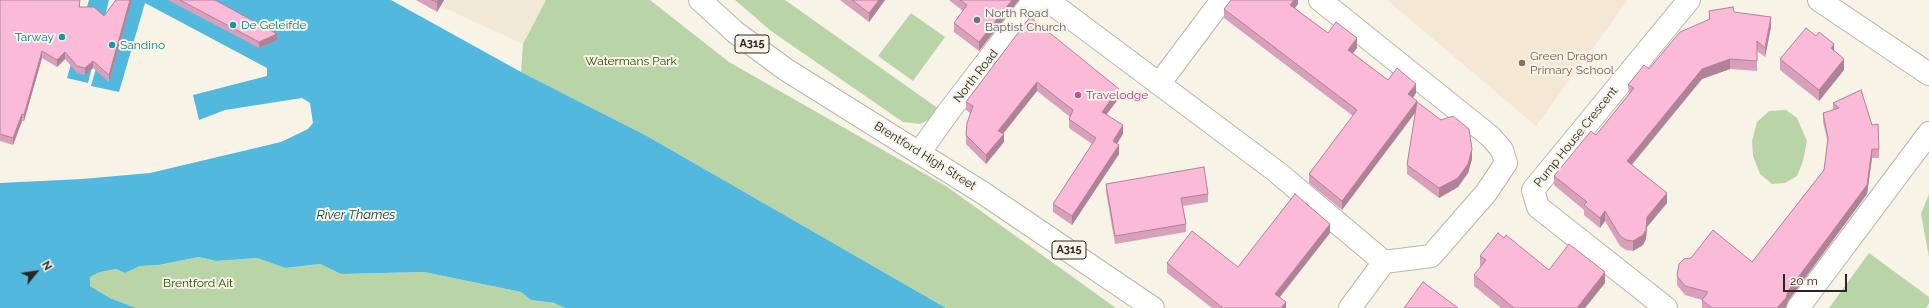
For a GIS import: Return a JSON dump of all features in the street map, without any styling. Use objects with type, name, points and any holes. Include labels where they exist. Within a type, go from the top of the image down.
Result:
[{"type":"street","name":"Brentford High Street","points":[[700,0],[735,32],[785,69],[1020,217],[1153,308]]},
{"type":"street","name":"North Road","points":[[919,153],[949,111],[1034,0]]},
{"type":"street","points":[[1047,0],[1276,172],[1384,262]]},
{"type":"street","points":[[1159,84],[1222,0]]},
{"type":"street","points":[[1320,0],[1491,137],[1502,150],[1506,163],[1486,193],[1431,256],[1384,262],[1350,308]]},
{"type":"street","name":"Pump House Crescent","points":[[1666,308],[1642,301],[1538,207],[1533,190],[1689,0]]},
{"type":"street","points":[[1819,0],[1929,74]]},
{"type":"street","points":[[1798,308],[1929,133]]},
{"type":"shaded area","points":[[427,0],[546,0],[523,44]]},
{"type":"shaded area","name":"Green Dragon Primary School","points":[[1387,0],[1628,0],[1536,126]]},
{"type":"green space","name":"Watermans Park","points":[[546,0],[650,0],[729,62],[946,186],[1116,308],[946,308],[647,136],[521,72],[523,44]]},
{"type":"green space","points":[[735,0],[785,0],[939,109],[933,118],[920,124],[903,122],[771,31]]},
{"type":"green space","points":[[911,13],[945,37],[913,81],[878,56]]},
{"type":"green space","points":[[1786,110],[1797,118],[1807,141],[1803,161],[1797,176],[1785,183],[1772,184],[1760,174],[1753,156],[1752,141],[1757,122],[1769,111]]},
{"type":"green space","points":[[1929,194],[1929,257],[1921,214]]},
{"type":"green space","points":[[1869,253],[1929,297],[1929,304],[1926,308],[1829,308]]},
{"type":"green space","name":"Brentford Ait","points":[[199,257],[216,261],[257,258],[287,268],[320,264],[341,274],[424,272],[521,292],[531,300],[554,303],[565,308],[136,308],[110,298],[90,286],[90,277],[100,272],[116,269],[125,273],[140,266],[160,265]]},
{"type":"water","points":[[89,0],[109,0],[88,83],[67,78]]},
{"type":"water","name":"River Thames","points":[[115,0],[391,0],[521,72],[647,136],[946,308],[565,308],[554,303],[531,300],[521,292],[424,272],[341,274],[320,264],[286,268],[257,258],[216,261],[199,257],[159,265],[140,266],[125,273],[116,269],[100,272],[90,277],[90,286],[110,298],[136,308],[0,308],[0,183],[82,179],[150,173],[281,142],[308,129],[313,123],[310,103],[302,98],[225,110],[199,120],[193,95],[267,76],[267,68],[145,3],[119,92],[91,86]]},
{"type":"building","points":[[0,0],[80,0],[79,7],[94,7],[104,16],[116,0],[130,0],[109,75],[93,61],[85,68],[77,66],[65,52],[57,60],[42,51],[24,115],[22,114],[13,138],[0,134]]},
{"type":"building","name":"De Geleifde","points":[[180,0],[215,0],[277,34],[259,42]]},
{"type":"building","points":[[852,0],[879,0],[869,13]]},
{"type":"building","points":[[960,0],[1012,0],[979,42],[954,23],[967,5]]},
{"type":"building","points":[[1231,0],[1294,0],[1290,5],[1328,33],[1336,22],[1357,38],[1348,50],[1388,80],[1397,68],[1416,84],[1408,94],[1417,101],[1342,201],[1309,174],[1357,110],[1224,9]]},
{"type":"building","points":[[1733,7],[1734,12],[1771,17],[1765,48],[1757,41],[1757,61],[1730,59],[1702,69],[1627,161],[1667,193],[1647,217],[1646,230],[1643,235],[1633,241],[1626,240],[1620,236],[1605,211],[1600,218],[1584,205],[1587,202],[1554,176],[1591,131],[1596,135],[1634,88],[1628,85],[1644,65],[1649,69],[1680,32],[1710,19],[1709,11]]},
{"type":"building","name":"Travelodge","points":[[1030,17],[1119,89],[1102,112],[1123,125],[1113,141],[1119,145],[1072,216],[1053,204],[1096,138],[1069,119],[1073,110],[1037,82],[998,131],[1004,134],[986,155],[966,135],[967,123],[973,106],[966,102]]},
{"type":"building","points":[[1806,28],[1816,36],[1819,32],[1834,44],[1831,48],[1844,59],[1819,90],[1780,59]]},
{"type":"building","points":[[1861,90],[1872,125],[1878,124],[1879,149],[1872,149],[1867,185],[1788,291],[1786,298],[1777,308],[1712,308],[1702,300],[1708,292],[1685,286],[1677,276],[1679,264],[1684,259],[1691,258],[1713,230],[1752,262],[1824,170],[1828,138],[1823,113],[1839,108],[1833,103]]},
{"type":"building","points":[[1417,102],[1441,120],[1453,116],[1469,129],[1472,149],[1468,164],[1458,178],[1439,188],[1407,165]]},
{"type":"building","points":[[1204,167],[1208,194],[1181,198],[1186,224],[1115,236],[1106,184]]},
{"type":"building","points":[[1295,194],[1330,224],[1275,294],[1286,302],[1281,308],[1223,308],[1167,263],[1192,231],[1238,267]]},
{"type":"building","points":[[1498,233],[1504,238],[1506,235],[1549,270],[1569,244],[1605,272],[1577,308],[1514,308],[1474,275],[1486,260],[1480,256]]},
{"type":"building","points":[[1423,282],[1458,308],[1404,308]]},
{"type":"place","name":"North Road Baptist Church","points":[[977,20]]},
{"type":"place","name":"De Geleifde","points":[[233,25]]},
{"type":"place","name":"Tarway","points":[[62,37]]},
{"type":"place","name":"Sandino","points":[[112,45]]},
{"type":"place","name":"Green Dragon Primary School","points":[[1522,63]]},
{"type":"place","name":"Travelodge","points":[[1078,95]]}]
